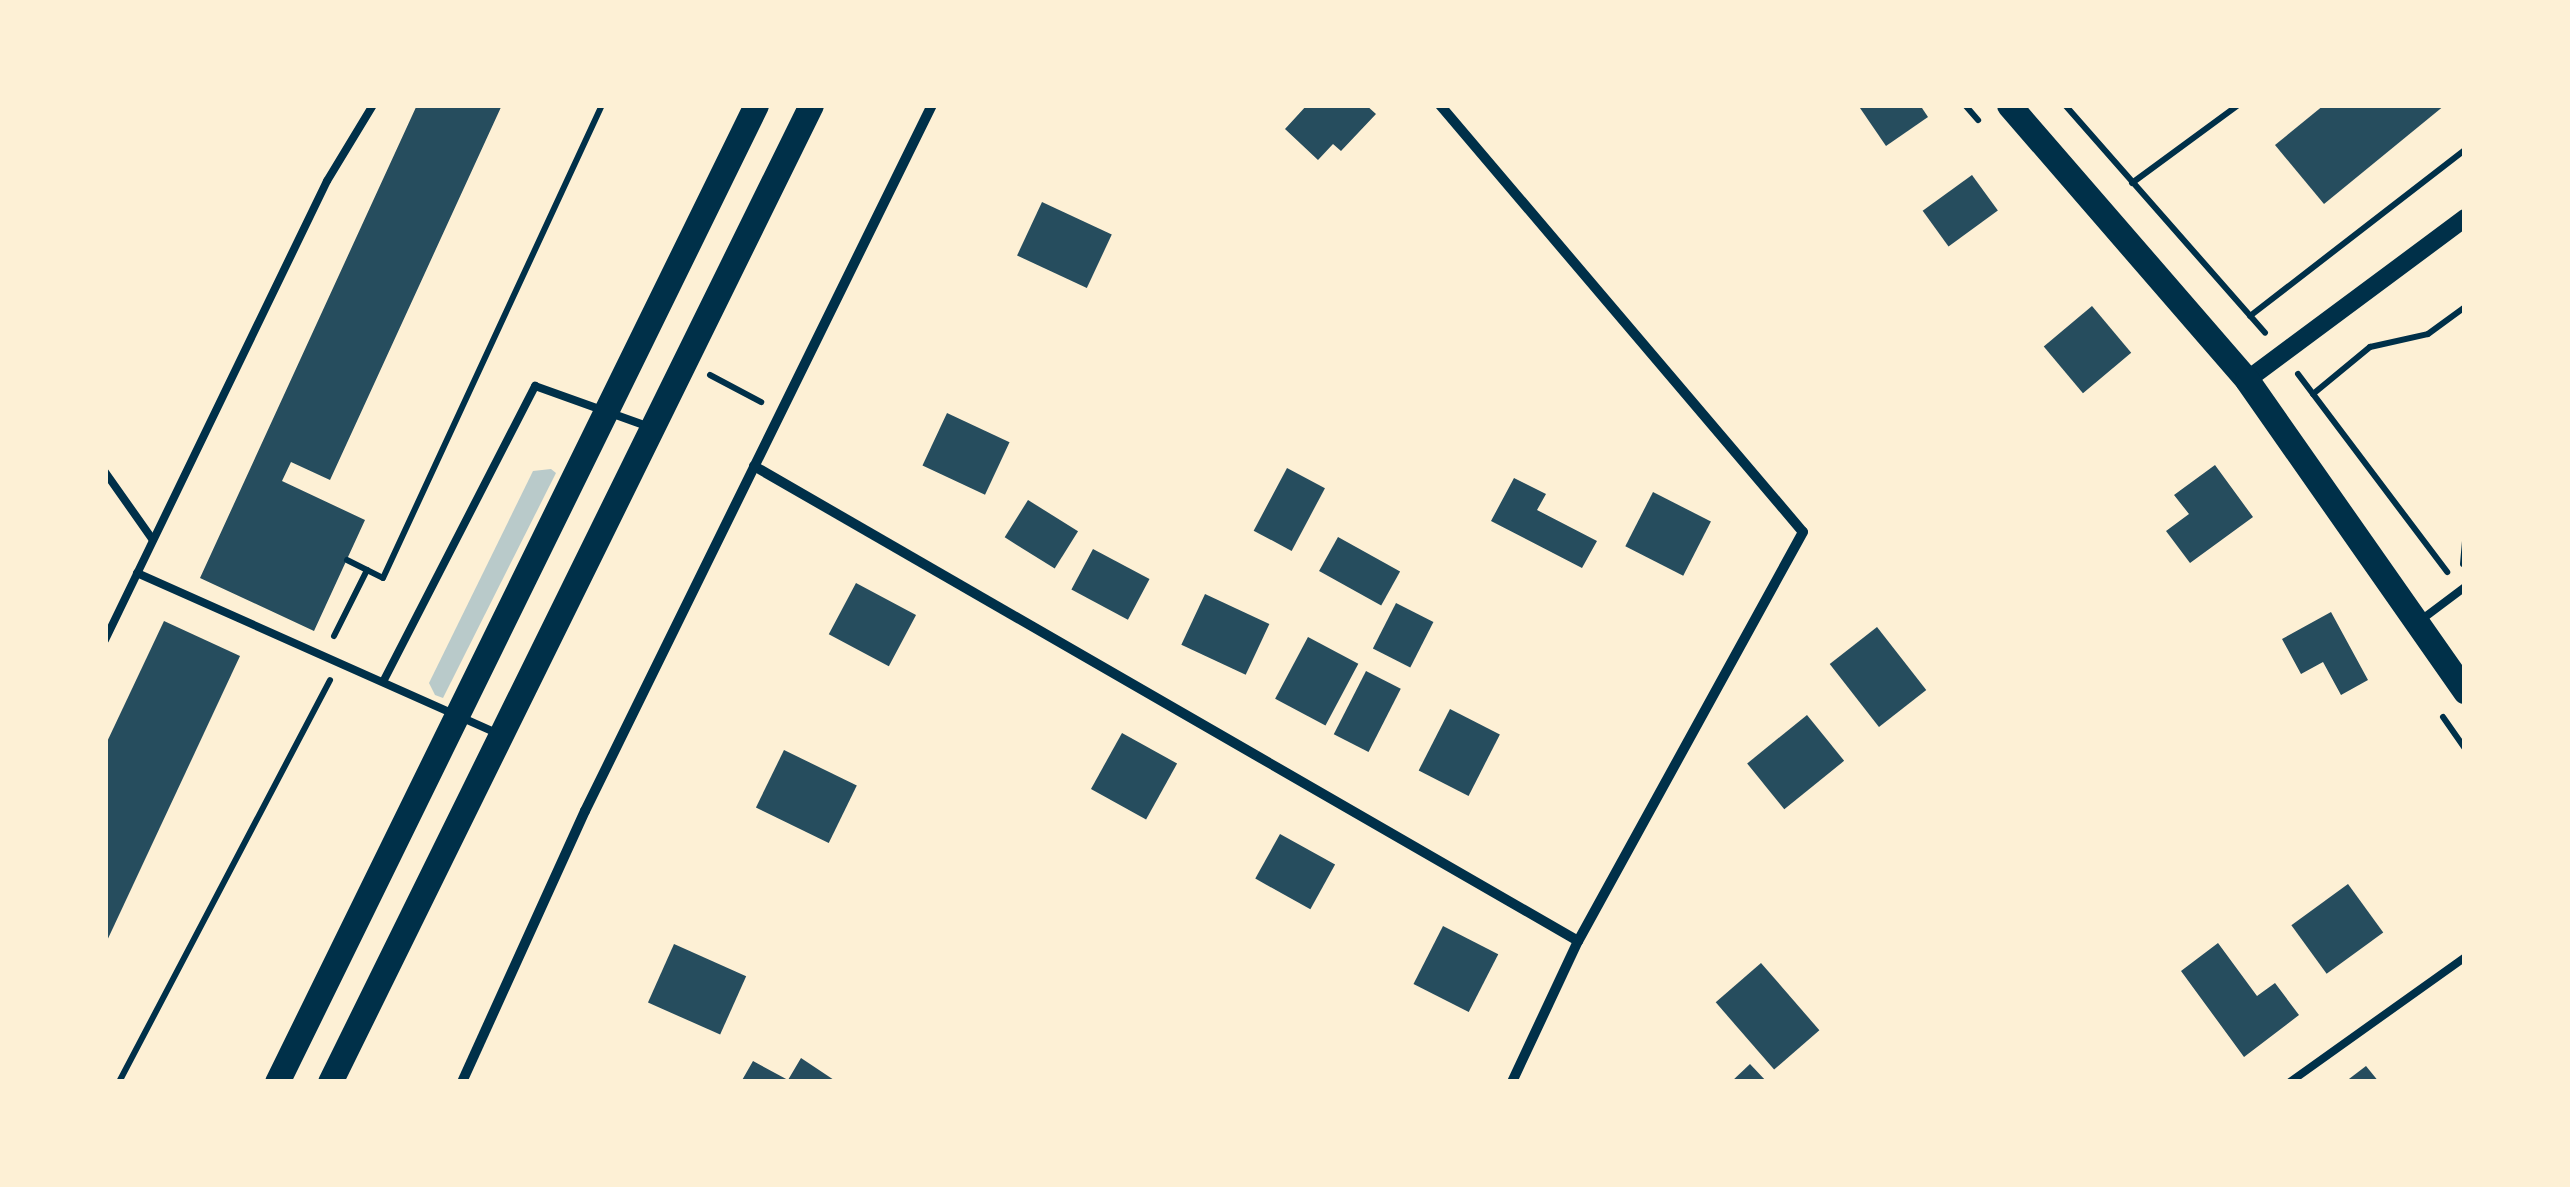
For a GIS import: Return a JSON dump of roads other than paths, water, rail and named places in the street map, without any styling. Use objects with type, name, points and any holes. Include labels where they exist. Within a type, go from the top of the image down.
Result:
[{"type":"main road","points":[[277,1082],[756,105]]},
{"type":"main road","points":[[330,1082],[812,105]]},
{"type":"main road","points":[[2009,105],[2247,380],[2465,691]]},
{"type":"street","points":[[462,1082],[754,466],[932,105]]},
{"type":"street","points":[[1440,105],[1803,532],[1578,941],[1512,1082]]},
{"type":"street","points":[[2247,380],[2465,218]]},
{"type":"street","points":[[754,466],[1578,941]]},
{"type":"lane","points":[[105,640],[327,181],[373,105]]},
{"type":"lane","points":[[384,680],[535,386],[606,408],[653,429]]},
{"type":"lane","points":[[105,472],[153,540]]},
{"type":"lane","points":[[137,573],[458,712],[502,736]]},
{"type":"lane","points":[[2418,623],[2465,587]]},
{"type":"lane","points":[[2290,1082],[2465,957]]}]
